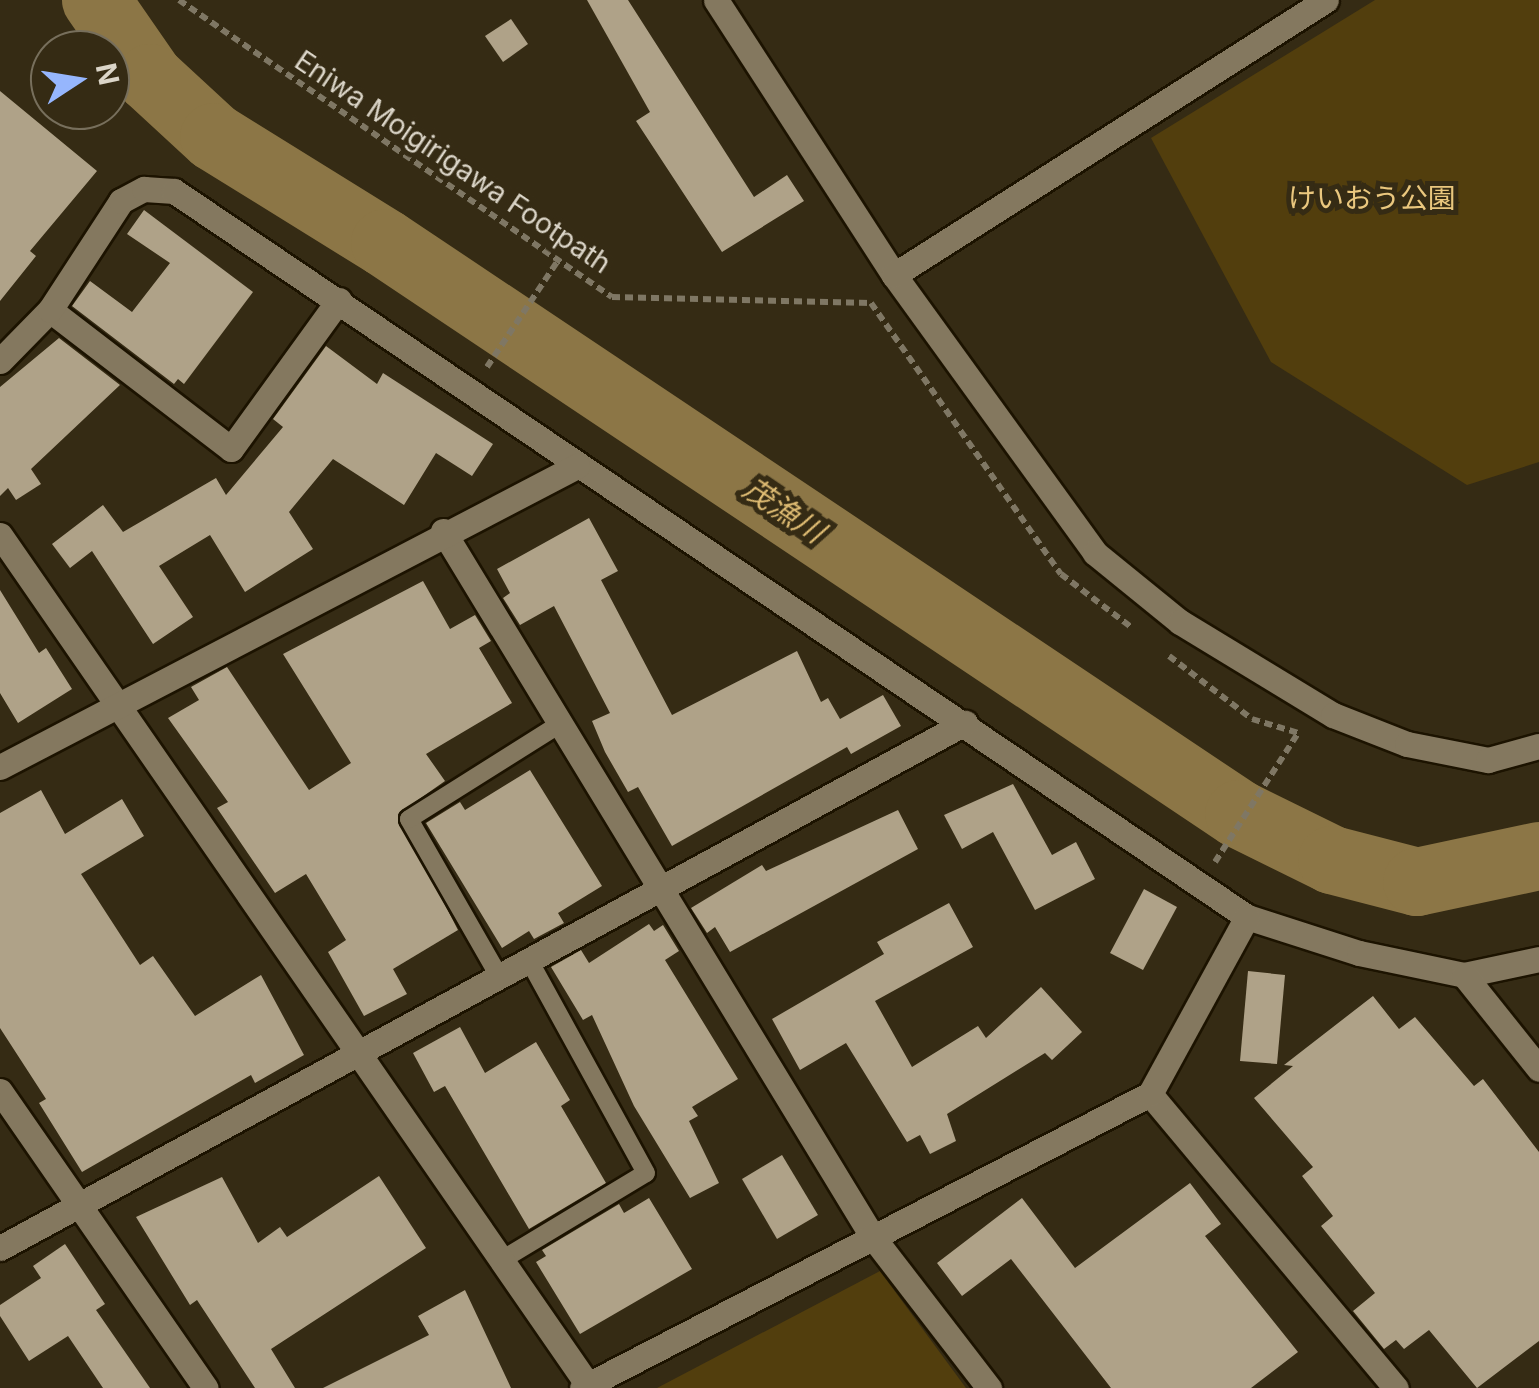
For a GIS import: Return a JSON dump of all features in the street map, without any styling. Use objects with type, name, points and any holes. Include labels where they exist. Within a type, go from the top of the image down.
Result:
[{"type":"street","points":[[716,0],[894,275],[1096,553],[1180,622],[1333,715],[1407,744],[1488,760],[1539,746]]},
{"type":"street","points":[[894,275],[1326,0]]},
{"type":"street","points":[[0,360],[50,310],[121,201],[144,190],[174,191],[577,466],[965,723],[1246,917],[1359,953],[1464,974],[1539,959]]},
{"type":"street","points":[[50,310],[230,449],[339,300]]},
{"type":"street","points":[[0,767],[443,531],[577,466]]},
{"type":"street","points":[[443,531],[872,1236],[990,1388]]},
{"type":"street","points":[[0,535],[586,1387],[1150,1094],[1246,917]]},
{"type":"street","points":[[0,1248],[965,723]]},
{"type":"street","points":[[1464,974],[1539,1068]]},
{"type":"street","points":[[0,1091],[206,1388]]},
{"type":"street","points":[[1150,1094],[1396,1388]]},
{"type":"lane","points":[[500,978],[409,819],[560,724]]},
{"type":"lane","points":[[500,1261],[646,1173],[530,962]]},
{"type":"path","name":"Eniwa Moigirigawa Footpath","points":[[179,0],[612,297],[871,303],[1060,574],[1140,634]]},
{"type":"path","points":[[493,358],[557,262]]},
{"type":"path","points":[[1156,646],[1252,718],[1316,739]]},
{"type":"path","points":[[1221,851],[1298,733]]},
{"type":"green space","name":"けいおう公園","points":[[1375,0],[1539,0],[1539,462],[1467,485],[1271,362],[1151,138]]},
{"type":"green space","points":[[880,1271],[966,1388],[657,1388]]},
{"type":"building","points":[[587,0],[628,0],[754,197],[787,175],[804,201],[722,252],[636,121],[650,112]]},
{"type":"building","points":[[511,19],[528,44],[503,62],[485,36]]},
{"type":"building","points":[[0,91],[30,116],[30,130],[47,130],[97,171],[30,251],[36,256],[0,301]]},
{"type":"building","points":[[144,210],[253,292],[184,384],[178,379],[174,384],[72,306],[90,281],[132,312],[170,263],[127,234]]},
{"type":"building","points":[[59,338],[120,385],[31,469],[41,484],[16,500],[8,488],[0,496],[0,387]]},
{"type":"building","points":[[326,346],[377,384],[383,373],[493,444],[472,476],[436,453],[404,505],[333,459],[289,512],[313,549],[245,592],[210,535],[159,566],[193,617],[153,644],[92,551],[70,568],[52,544],[103,505],[123,532],[216,478],[226,495],[283,427],[273,419]]},
{"type":"building","points":[[589,518],[618,571],[601,580],[672,715],[797,651],[821,702],[828,698],[840,719],[883,695],[901,726],[851,754],[847,747],[672,846],[638,787],[628,792],[605,752],[592,721],[610,713],[554,606],[520,625],[503,598],[510,593],[497,569]]},
{"type":"building","points":[[423,581],[450,629],[475,615],[491,641],[479,648],[512,703],[426,754],[445,781],[398,814],[458,930],[393,969],[407,994],[364,1016],[328,952],[346,940],[306,874],[275,893],[217,808],[228,802],[168,718],[199,700],[191,687],[227,667],[309,790],[351,763],[283,654]]},
{"type":"building","points":[[0,590],[39,653],[46,648],[72,689],[18,723],[0,693]]},
{"type":"building","points":[[530,770],[602,886],[558,913],[564,923],[534,939],[529,931],[502,948],[426,823],[460,802],[465,810]]},
{"type":"building","points":[[1013,784],[1052,855],[1076,842],[1095,879],[1035,910],[993,832],[962,849],[944,815]]},
{"type":"building","points":[[41,790],[65,834],[122,799],[144,836],[81,874],[140,965],[153,956],[195,1016],[261,975],[304,1055],[255,1083],[251,1075],[82,1172],[39,1103],[46,1099],[0,1028],[0,813]]},
{"type":"building","points":[[898,810],[918,849],[730,952],[715,927],[707,933],[691,908],[762,865],[766,871]]},
{"type":"building","points":[[1144,889],[1177,907],[1143,970],[1110,953]]},
{"type":"building","points":[[949,903],[973,947],[875,1001],[912,1067],[978,1026],[986,1038],[1041,987],[1082,1032],[1052,1060],[1045,1053],[947,1114],[956,1141],[930,1154],[920,1135],[907,1142],[846,1043],[800,1070],[772,1019],[884,954],[877,942]]},
{"type":"building","points":[[649,924],[654,931],[663,925],[679,951],[665,960],[738,1079],[692,1107],[698,1116],[689,1121],[719,1183],[690,1198],[634,1106],[592,1015],[583,1020],[551,967],[581,950],[589,963]]},
{"type":"building","points":[[1248,971],[1285,975],[1277,1064],[1240,1061]]},
{"type":"building","points":[[1373,996],[1399,1029],[1415,1017],[1474,1086],[1483,1079],[1539,1152],[1539,1341],[1477,1388],[1429,1330],[1404,1349],[1396,1340],[1384,1349],[1353,1311],[1375,1293],[1321,1226],[1333,1216],[1302,1176],[1313,1167],[1254,1098],[1293,1066],[1284,1065]]},
{"type":"building","points":[[460,1027],[485,1073],[536,1042],[570,1100],[561,1106],[606,1183],[529,1229],[445,1086],[434,1092],[413,1053]]},
{"type":"building","points":[[782,1155],[818,1215],[777,1239],[742,1179]]},
{"type":"building","points":[[379,1176],[426,1248],[271,1349],[295,1388],[255,1388],[197,1300],[190,1305],[136,1217],[222,1177],[258,1243],[280,1227],[287,1237]]},
{"type":"building","points":[[1190,1183],[1221,1224],[1205,1236],[1298,1352],[1251,1388],[1111,1388],[1011,1259],[962,1296],[937,1263],[1022,1198],[1075,1268]]},
{"type":"building","points":[[649,1198],[692,1269],[580,1334],[536,1262],[546,1256],[542,1250],[619,1204],[624,1213]]},
{"type":"building","points":[[65,1244],[105,1304],[96,1310],[150,1388],[103,1388],[68,1336],[29,1361],[0,1316],[0,1305],[41,1278],[33,1266]]},
{"type":"building","points":[[465,1290],[511,1388],[323,1388],[429,1335],[418,1316]]},
{"type":"waterway","name":"茂漁川","points":[[96,0],[150,78],[214,137],[385,243],[1239,814],[1332,860],[1417,882],[1539,856]]}]
